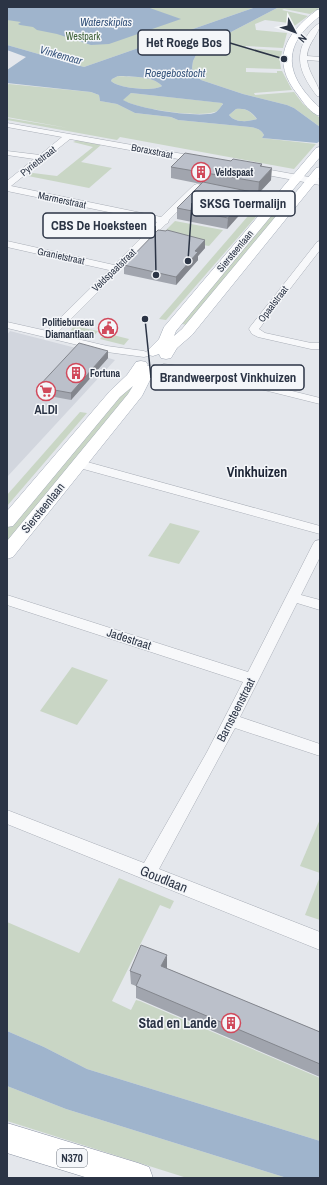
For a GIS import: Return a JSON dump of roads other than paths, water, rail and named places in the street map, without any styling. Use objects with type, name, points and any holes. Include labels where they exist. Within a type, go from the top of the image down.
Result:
[{"type":"highway","name":"N370","points":[[7,1138],[138,1178]]},
{"type":"main road","points":[[301,38],[302,25],[320,12]]},
{"type":"main road","points":[[318,107],[299,91],[288,70],[286,59],[287,50],[320,18]]},
{"type":"main road","name":"Siersteenlaan","points":[[7,553],[135,396],[141,381],[149,371],[165,341],[170,328],[320,150]]},
{"type":"main road","name":"Siersteenlaan","points":[[7,522],[115,394],[154,360],[166,352],[173,343],[187,332],[291,205],[315,182],[320,170]]},
{"type":"street","points":[[301,38],[320,24]]},
{"type":"street","points":[[301,38],[320,39]]},
{"type":"street","points":[[301,38],[304,48],[302,58],[304,70],[309,81],[320,94]]},
{"type":"street","points":[[302,58],[320,59]]},
{"type":"street","name":"Boraxstraat","points":[[7,125],[206,161]]},
{"type":"street","name":"Pyrietstraat","points":[[7,185],[69,136]]},
{"type":"street","points":[[7,153],[42,158]]},
{"type":"street","points":[[245,168],[315,182]]},
{"type":"street","name":"Veldspaatstraat","points":[[48,335],[197,187],[291,205]]},
{"type":"street","name":"Marmerstraat","points":[[7,188],[165,220]]},
{"type":"street","name":"Granietstraat","points":[[7,244],[115,268]]},
{"type":"street","name":"Opaalstraat","points":[[320,244],[254,329],[262,335],[311,346],[320,346]]},
{"type":"street","points":[[7,325],[320,401]]},
{"type":"street","points":[[80,464],[320,530]]},
{"type":"street","name":"Barnsteenstraat","points":[[148,873],[213,756],[320,544]]},
{"type":"street","points":[[293,597],[320,605]]},
{"type":"street","name":"Jadestraat","points":[[7,600],[251,679]]},
{"type":"street","points":[[231,720],[320,750]]},
{"type":"street","name":"Goudlaan","points":[[7,818],[320,941]]},
{"type":"water","name":"Waterskiplas","points":[[7,7],[147,7],[181,19],[109,44],[91,45],[57,34],[37,30],[33,27],[18,24],[21,22],[7,20]]},
{"type":"water","name":"Roegebostocht","points":[[256,7],[279,7],[206,45],[196,55],[192,68],[194,73],[201,80],[243,94],[294,108],[320,127],[320,141],[317,143],[262,138],[264,135],[261,131],[252,127],[178,120],[171,117],[135,113],[117,104],[100,101],[99,95],[91,92],[7,83],[7,70],[26,57],[7,50],[7,45],[84,67]],"holes":[[[118,76],[147,78],[158,82],[162,86],[151,89],[121,86],[111,81]],[[131,93],[223,104],[214,113],[195,114],[168,112],[141,107],[123,100]],[[236,109],[243,109],[253,114],[257,119],[250,121],[238,121],[229,115]]]},
{"type":"water","points":[[7,1031],[44,1047],[87,1069],[320,1141],[320,1178],[287,1178],[66,1109],[7,1086]]},
{"type":"place","name":"Het Roege Bos","points":[[284,59]]},
{"type":"place","name":"Veldspaat","points":[[201,172]]},
{"type":"place","name":"SKSG Toermalijn","points":[[188,261]]},
{"type":"place","name":"CBS De Hoeksteen","points":[[156,275]]},
{"type":"place","name":"Brandweerpost Vinkhuizen","points":[[145,319]]},
{"type":"place","name":"Politiebureau Diamantlaan","points":[[108,328]]},
{"type":"place","name":"Fortuna","points":[[76,373]]},
{"type":"place","name":"ALDI","points":[[46,391]]},
{"type":"place","name":"Stad en Lande","points":[[231,1023]]},
{"type":"district","name":"Vinkhuizen","points":[[257,472]]},
{"type":"park label","name":"Westpark","points":[[83,36]]},
{"type":"water label","name":"Vinkemaar","points":[[61,55]]}]
